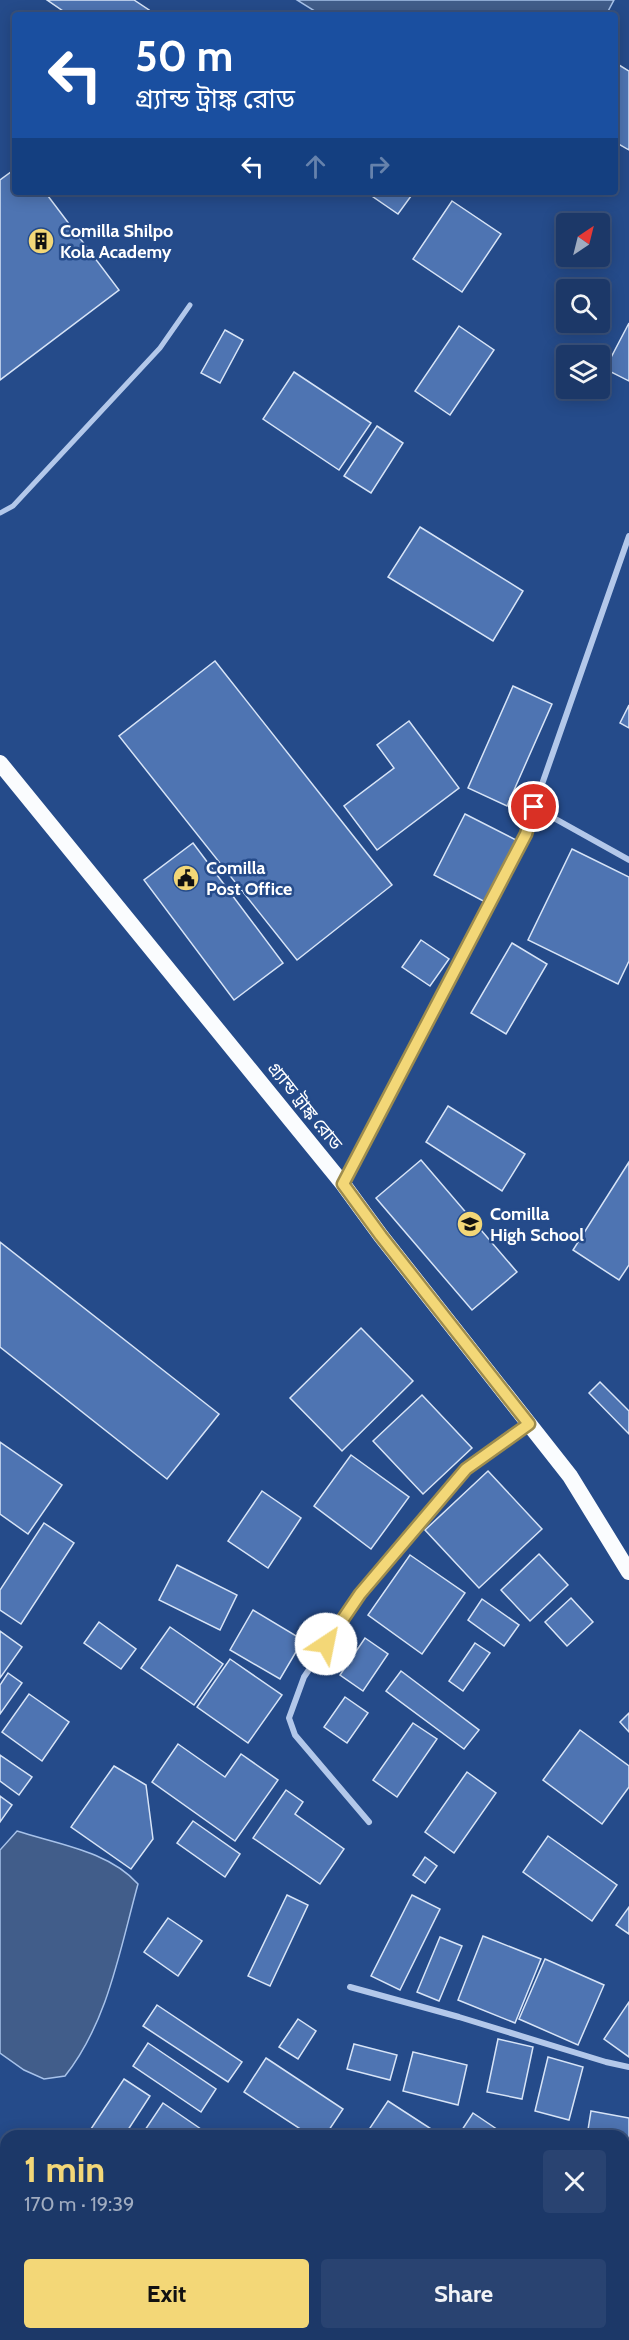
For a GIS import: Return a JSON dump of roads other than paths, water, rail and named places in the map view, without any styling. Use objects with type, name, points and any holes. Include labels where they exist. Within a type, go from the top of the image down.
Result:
[{"type":"highway","name":"গ্র্যান্ড ট্রাঙ্ক রোড","points":[[0,763],[343,1184],[381,1236],[570,1476],[629,1572]]},
{"type":"street","points":[[0,513],[13,506],[153,356],[190,304]]},
{"type":"street","points":[[343,1184],[526,834],[629,536]]},
{"type":"street","points":[[534,807],[629,860]]},
{"type":"street","points":[[369,1822],[295,1735],[289,1718],[304,1677],[360,1594],[466,1469],[529,1424]]},
{"type":"street","points":[[350,1987],[629,2067]]},
{"type":"water","points":[[297,0],[614,0],[608,12],[316,12]]},
{"type":"water","points":[[17,1831],[98,1856],[126,1873],[138,1884],[102,2009],[80,2055],[65,2076],[44,2079],[24,2070],[0,2053],[0,1850]]},
{"type":"place","name":"Comilla Shilpo Kola Academy","points":[[41,241]]},
{"type":"place","name":"Comilla Post Office","points":[[186,878]]},
{"type":"place","name":"Comilla High School","points":[[470,1224]]}]
